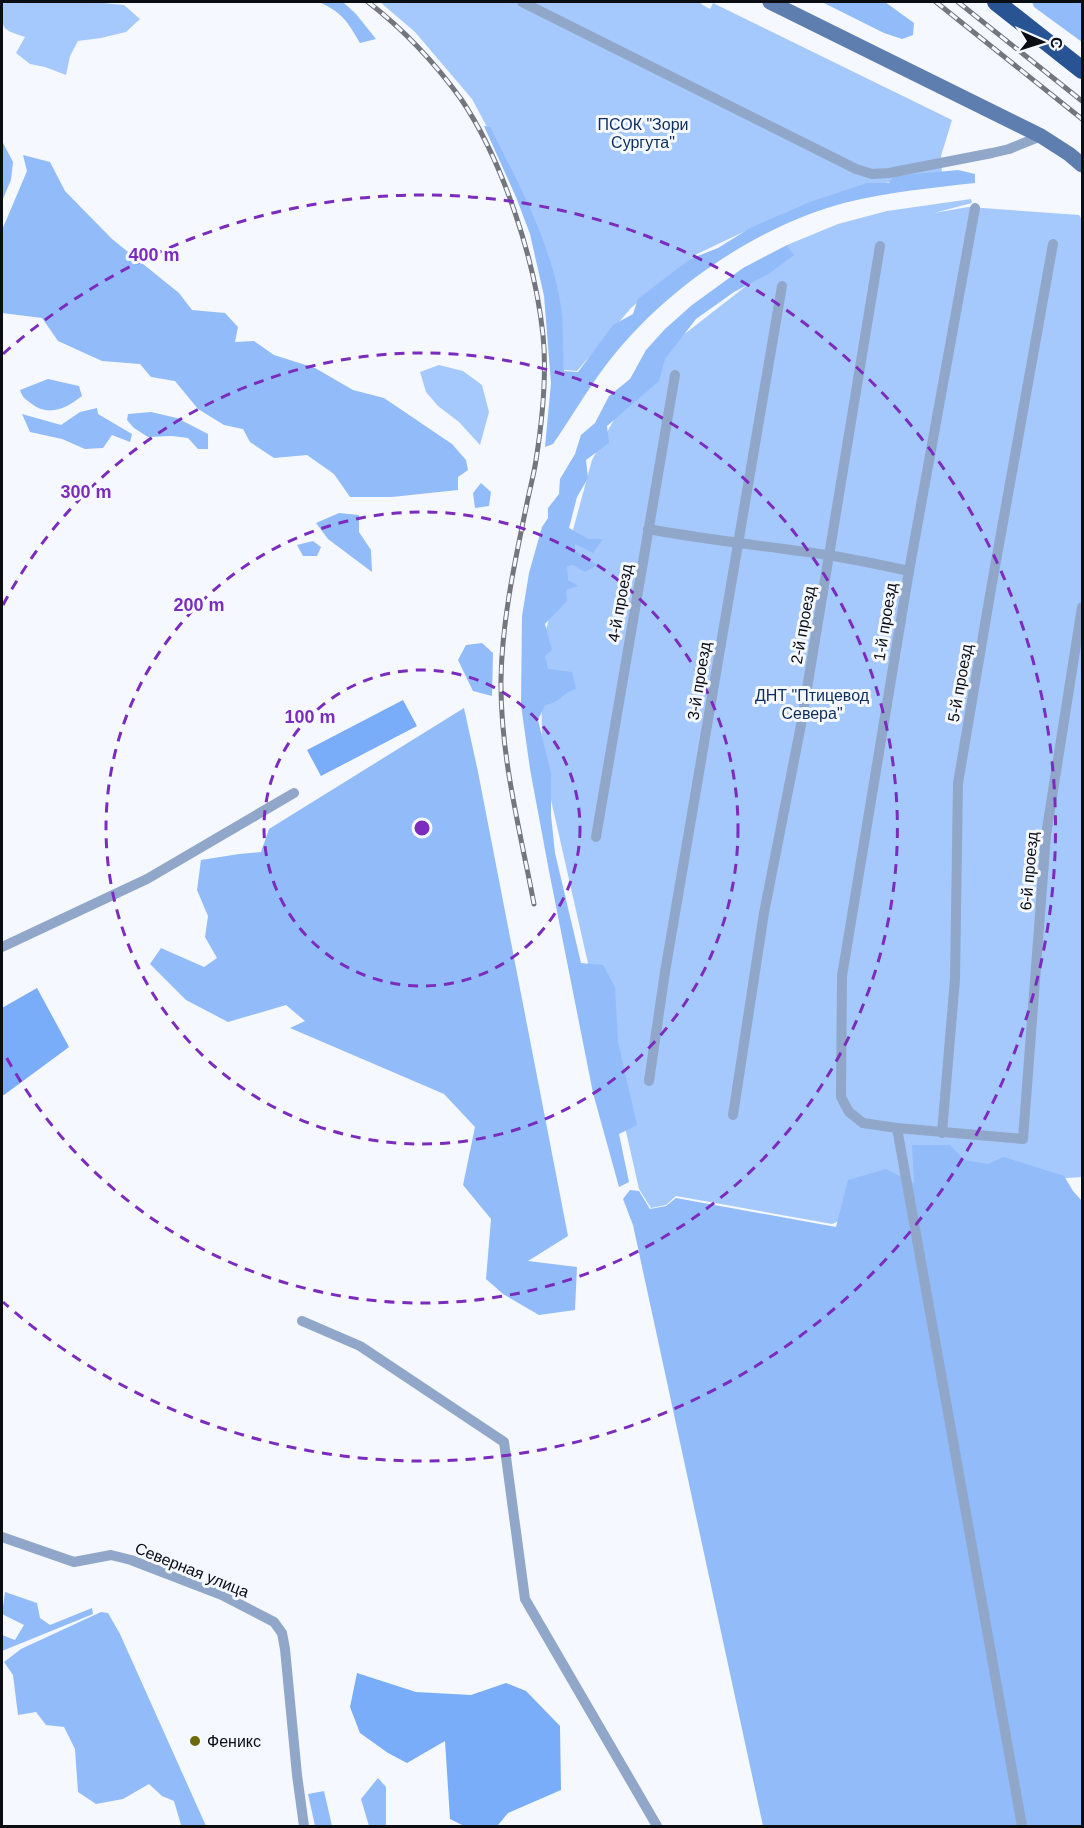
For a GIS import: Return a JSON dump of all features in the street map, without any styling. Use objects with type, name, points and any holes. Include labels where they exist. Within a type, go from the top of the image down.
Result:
[{"type":"highway","points":[[996,2],[1083,70]]},
{"type":"main road","points":[[770,2],[1041,136],[1083,165]]},
{"type":"street","points":[[522,2],[846,165],[872,174],[889,173],[984,155],[1009,149],[1041,136]]},
{"type":"street","name":"1-й проезд","points":[[897,1128],[863,1123],[849,1112],[841,1096],[842,976],[909,571],[975,208]]},
{"type":"street","name":"5-й проезд","points":[[942,1132],[955,979],[958,783],[1053,244]]},
{"type":"street","name":"2-й проезд","points":[[733,1115],[764,913],[801,725],[880,246]]},
{"type":"street","name":"3-й проезд","points":[[648,1081],[782,286]]},
{"type":"street","name":"4-й проезд","points":[[596,837],[675,375]]},
{"type":"street","points":[[648,529],[705,539],[830,555],[909,571]]},
{"type":"street","name":"6-й проезд","points":[[942,1132],[1023,1139],[1046,835],[1083,607]]},
{"type":"street","points":[[2,946],[147,879],[294,793]]},
{"type":"street","points":[[942,1132],[897,1128],[1022,1827]]},
{"type":"street","points":[[302,1321],[360,1346],[504,1442],[525,1599],[657,1827]]},
{"type":"street","name":"Северная улица","points":[[2,1537],[74,1562],[111,1555],[131,1560],[222,1594],[274,1622],[282,1633],[285,1649],[304,1827]]},
{"type":"green space","points":[[2,2],[93,2],[124,5],[140,19],[126,32],[78,41],[70,56],[66,75],[30,64],[16,53],[25,37],[4,27]]},
{"type":"green space","name":"ПСОК \"Зори Сургута\"","points":[[380,2],[702,2],[701,4],[710,9],[713,3],[952,120],[941,156],[942,173],[863,187],[756,226],[695,255],[631,308],[577,371],[564,370],[524,196],[472,99],[415,32]]},
{"type":"green space","name":"ДНТ \"Птицевод Севера\"","points":[[971,199],[972,203],[934,213],[968,207],[1079,215],[1082,220],[1082,1177],[922,1188],[832,1224],[676,1196],[666,1205],[651,1208],[639,1189],[542,760],[541,648],[592,460],[624,401],[664,350],[791,251],[787,245],[838,224],[887,211]]},
{"type":"green space","points":[[439,365],[463,371],[482,385],[489,412],[480,445],[426,392],[420,372]]},
{"type":"shaded area","points":[[319,2],[343,2],[376,39],[360,43],[344,18]]},
{"type":"shaded area","points":[[822,2],[885,2],[914,23],[913,35],[902,39],[884,33]]},
{"type":"shaded area","points":[[1032,2],[1082,2],[1082,42],[1034,7]]},
{"type":"shaded area","points":[[484,126],[490,127],[512,170],[533,214],[550,260],[561,307],[564,371],[578,372],[613,325],[633,314],[638,299],[690,259],[718,248],[750,228],[810,202],[867,183],[889,183],[894,176],[958,170],[975,174],[975,183],[893,193],[844,203],[777,228],[744,245],[682,288],[654,312],[606,365],[553,444],[545,447],[551,383],[544,296],[530,234]]},
{"type":"shaded area","points":[[2,141],[13,162],[11,180],[2,201]]},
{"type":"shaded area","points":[[23,155],[50,162],[65,191],[112,239],[179,293],[192,310],[225,313],[238,327],[235,342],[254,341],[274,355],[315,368],[353,390],[384,398],[452,444],[466,460],[468,470],[458,477],[458,490],[392,497],[350,497],[334,474],[307,455],[274,458],[250,442],[243,429],[224,425],[198,409],[175,381],[151,377],[140,364],[102,361],[58,341],[42,318],[2,313],[2,230],[27,171]]},
{"type":"shaded area","points":[[787,245],[794,255],[770,273],[734,292],[696,319],[665,359],[659,381],[607,426],[609,443],[586,460],[588,478],[577,497],[569,528],[588,539],[603,539],[593,553],[575,544],[575,551],[597,565],[585,572],[573,565],[567,566],[568,580],[578,586],[566,590],[567,601],[545,624],[552,650],[545,656],[548,669],[572,672],[576,689],[545,705],[538,720],[551,773],[551,815],[555,853],[581,963],[603,965],[615,987],[618,1042],[637,1125],[619,1134],[629,1182],[619,1187],[593,1093],[530,769],[521,705],[522,616],[529,573],[542,527],[548,518],[548,508],[559,494],[560,479],[575,454],[581,435],[595,423],[609,396],[630,379],[646,350],[692,305],[743,268]]},
{"type":"shaded area","points":[[48,379],[79,386],[82,396],[64,407],[51,410],[38,408],[24,398],[20,390]]},
{"type":"shaded area","points":[[97,408],[98,414],[132,434],[130,442],[112,435],[103,448],[85,449],[62,439],[30,432],[22,414],[61,425],[80,412]]},
{"type":"shaded area","points":[[151,412],[177,418],[208,434],[208,449],[198,449],[188,438],[148,437],[134,428],[127,420],[128,414]]},
{"type":"shaded area","points":[[481,483],[491,492],[489,506],[475,508],[473,493]]},
{"type":"shaded area","points":[[339,513],[359,515],[359,532],[371,550],[372,572],[328,539],[316,523]]},
{"type":"shaded area","points":[[313,541],[321,547],[317,556],[303,556],[297,545]]},
{"type":"shaded area","points":[[482,643],[493,653],[492,696],[473,691],[458,660],[466,645]]},
{"type":"shaded area","points":[[403,700],[417,726],[321,776],[307,750]]},
{"type":"shaded area","points":[[464,708],[568,1236],[528,1261],[577,1267],[575,1310],[539,1315],[503,1294],[486,1279],[491,1219],[463,1185],[475,1127],[444,1094],[290,1028],[305,1021],[286,1005],[228,1022],[186,1000],[150,964],[161,948],[204,967],[217,958],[205,937],[208,916],[197,890],[201,860],[261,852],[269,829]]},
{"type":"shaded area","points":[[37,988],[69,1047],[2,1095],[2,1008]]},
{"type":"shaded area","points":[[912,1145],[950,1145],[964,1160],[988,1164],[1004,1157],[1064,1176],[1082,1201],[1082,1826],[763,1826],[633,1225],[623,1199],[630,1190],[639,1191],[650,1209],[666,1206],[676,1198],[836,1227],[848,1180],[886,1169],[914,1183]]},
{"type":"shaded area","points":[[5,1592],[37,1603],[40,1618],[50,1625],[92,1608],[93,1614],[2,1651],[2,1635],[15,1640],[24,1625],[2,1614]]},
{"type":"shaded area","points":[[101,1612],[108,1613],[120,1634],[206,1826],[181,1825],[174,1801],[162,1796],[149,1784],[123,1799],[96,1804],[78,1792],[75,1749],[64,1727],[46,1725],[36,1712],[18,1715],[13,1675],[4,1662],[21,1649]]},
{"type":"shaded area","points":[[357,1673],[416,1692],[471,1695],[506,1683],[526,1691],[560,1726],[561,1790],[508,1813],[498,1825],[464,1826],[450,1819],[445,1741],[407,1763],[360,1733],[350,1707]]},
{"type":"shaded area","points":[[378,1778],[386,1787],[386,1826],[369,1826],[361,1799]]},
{"type":"shaded area","points":[[324,1791],[332,1826],[315,1826],[308,1794]]},
{"type":"railway","points":[[368,2],[394,23],[440,72],[461,99],[476,124],[490,151],[515,212],[533,275],[539,306],[544,350],[542,414],[535,465],[510,591],[501,679],[507,764],[534,904]]},
{"type":"railway","points":[[936,2],[1082,119]]},
{"type":"railway","points":[[958,2],[1082,101]]},
{"type":"place","name":"Феникс","points":[[195,1741]]}]
